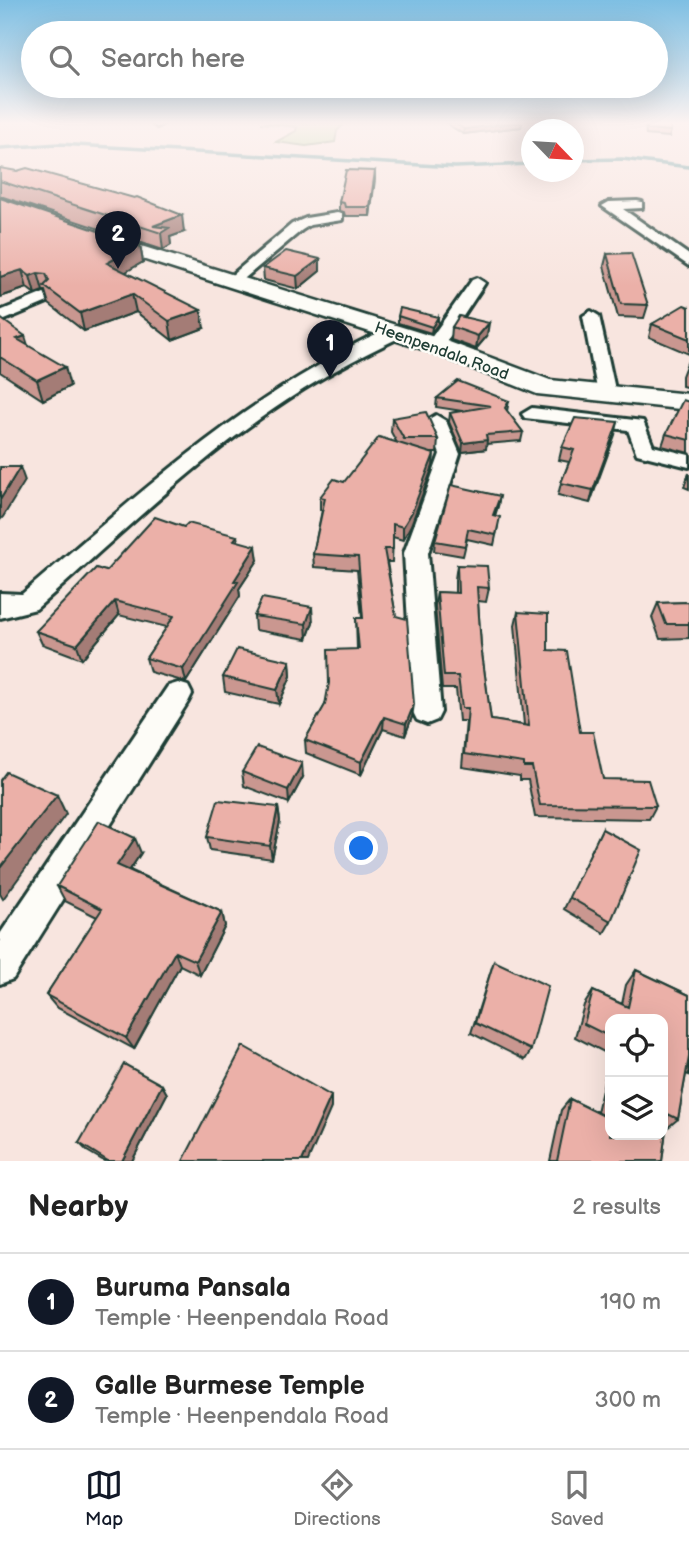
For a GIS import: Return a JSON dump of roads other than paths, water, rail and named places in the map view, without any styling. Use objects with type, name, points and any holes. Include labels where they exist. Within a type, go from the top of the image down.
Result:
[{"type":"street","points":[[636,205],[609,206],[689,262]]},
{"type":"street","points":[[234,280],[297,227],[306,222],[337,217]]},
{"type":"street","name":"Heenpendala Road","points":[[70,229],[397,332],[545,388],[689,402]]},
{"type":"street","points":[[435,345],[477,283]]},
{"type":"street","points":[[0,317],[44,298]]},
{"type":"street","points":[[591,316],[607,394]]},
{"type":"street","points":[[0,609],[27,603],[212,445],[302,380],[397,332]]},
{"type":"street","points":[[532,414],[636,425],[644,450],[689,461]]},
{"type":"street","points":[[427,712],[416,553],[450,454],[436,421]]},
{"type":"street","points":[[0,602],[27,603]]},
{"type":"street","points":[[0,966],[178,694]]},
{"type":"place","name":"Galle Burmese Temple","points":[[118,269]]},
{"type":"place","name":"Buruma Pansala","points":[[330,378]]}]
